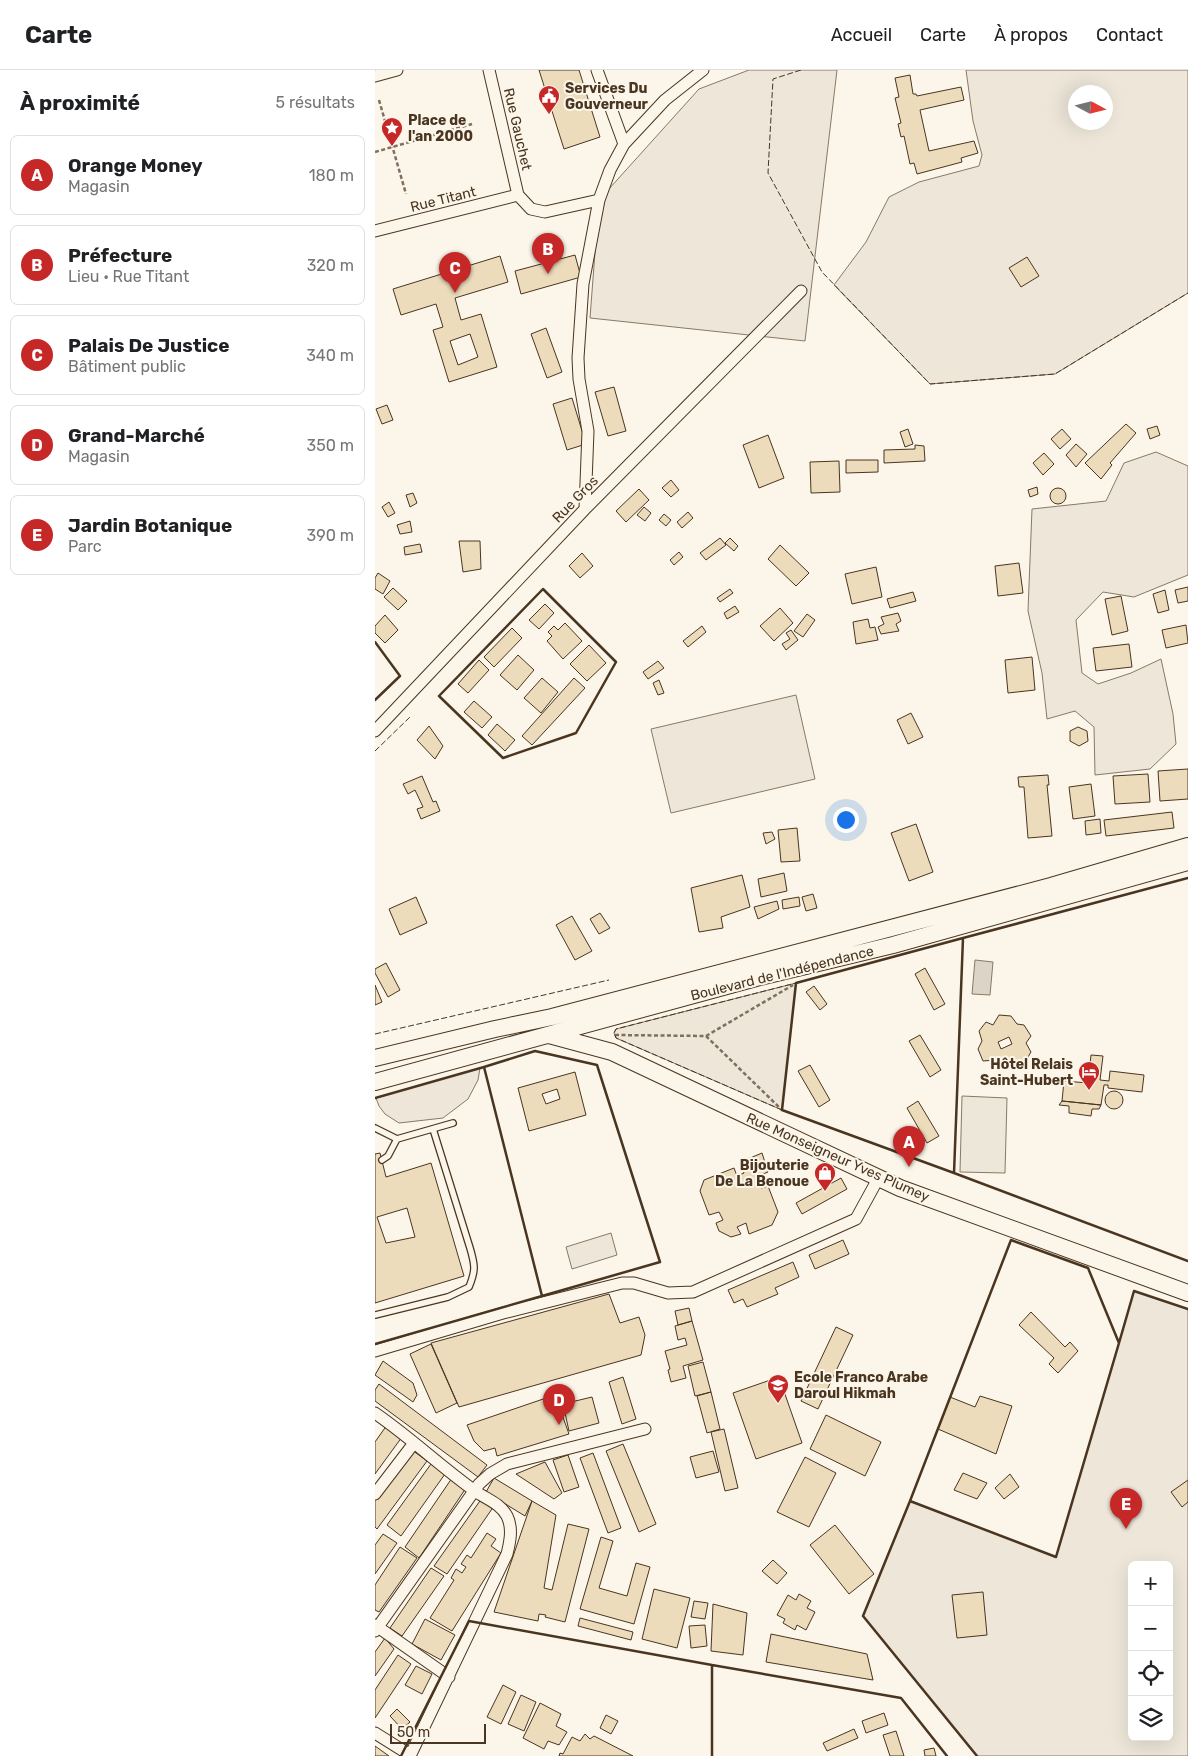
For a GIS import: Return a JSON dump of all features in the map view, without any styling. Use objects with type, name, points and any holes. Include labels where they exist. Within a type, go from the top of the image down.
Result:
[{"type":"main road","name":"Boulevard de l'Indépendance","points":[[375,1058],[552,1017],[1051,886],[1188,846]]},
{"type":"main road","name":"Boulevard de l'Indépendance","points":[[375,1082],[756,978],[893,945],[1188,862]]},
{"type":"main road","points":[[495,1029],[548,1035]]},
{"type":"main road","name":"Rue Monseigneur Yves Plumey","points":[[548,1035],[612,1052],[900,1188],[1188,1292]]},
{"type":"street","points":[[375,76],[397,70]]},
{"type":"street","name":"Rue Gauchet","points":[[489,70],[518,194]]},
{"type":"street","points":[[597,70],[624,144]]},
{"type":"street","points":[[585,509],[588,431],[579,379],[578,358],[583,284],[599,200],[610,170],[624,144],[665,100],[703,70]]},
{"type":"street","points":[[518,194],[531,209],[545,212],[599,200]]},
{"type":"street","name":"Rue Titant","points":[[375,232],[518,194]]},
{"type":"street","name":"Rue Gros","points":[[375,731],[585,509],[801,291]]},
{"type":"street","points":[[375,1350],[503,1313],[622,1282],[634,1283],[668,1293],[693,1292],[855,1219],[879,1178]]},
{"type":"street","points":[[375,1413],[475,1491],[499,1505],[508,1517],[511,1539],[507,1554],[410,1756],[375,1733]]},
{"type":"street","points":[[449,1677],[376,1628],[475,1491],[490,1474],[507,1464],[645,1429]]},
{"type":"street","points":[[375,1494],[414,1442]]},
{"type":"lane","points":[[375,1128],[397,1139],[453,1123]]},
{"type":"lane","points":[[375,1315],[448,1296],[469,1287],[475,1273],[475,1263],[433,1129]]},
{"type":"lane","points":[[381,1160],[388,1156],[397,1139]]},
{"type":"path","points":[[379,100],[406,194]]},
{"type":"path","points":[[375,152],[472,124]]},
{"type":"path","points":[[615,1035],[706,1036],[796,983]]},
{"type":"path","points":[[706,1036],[782,1110]]},
{"type":"shaded area","points":[[749,70],[837,70],[805,341],[590,318],[599,200],[699,89]]},
{"type":"shaded area","points":[[966,70],[1188,70],[1188,293],[1055,374],[930,384],[834,285],[866,242],[889,197],[919,182],[979,166],[982,155],[973,121]]},
{"type":"shaded area","points":[[1156,452],[1188,466],[1188,575],[1134,597],[1103,592],[1076,620],[1082,673],[1098,684],[1131,673],[1161,659],[1173,714],[1176,744],[1150,769],[1095,775],[1094,727],[1075,711],[1047,719],[1042,673],[1028,611],[1032,509],[1106,501],[1124,463]]},
{"type":"shaded area","points":[[796,695],[815,779],[671,813],[651,729]]},
{"type":"shaded area","points":[[975,960],[993,962],[990,995],[972,994]]},
{"type":"shaded area","points":[[796,983],[782,1110],[616,1038],[614,1033],[616,1029]]},
{"type":"shaded area","points":[[480,1068],[478,1080],[468,1099],[443,1118],[399,1123],[385,1114],[376,1098]]},
{"type":"shaded area","points":[[962,1096],[1007,1098],[1005,1173],[960,1172]]},
{"type":"shaded area","points":[[611,1233],[617,1255],[572,1269],[566,1247]]},
{"type":"shaded area","points":[[1134,1291],[1188,1309],[1188,1756],[977,1756],[863,1616],[910,1501],[1056,1557]]},
{"type":"building","points":[[539,70],[579,70],[600,137],[564,149]]},
{"type":"building","points":[[910,75],[913,94],[917,96],[961,87],[964,100],[920,110],[929,151],[974,141],[978,153],[961,158],[962,162],[917,174],[914,163],[910,164],[904,136],[901,137],[898,124],[901,123],[895,98],[899,97],[895,78]]},
{"type":"building","points":[[575,255],[581,277],[521,294],[515,271]]},
{"type":"building","points":[[500,256],[508,282],[455,298],[461,320],[481,314],[497,367],[449,382],[433,330],[443,327],[436,304],[401,315],[393,289]],"holes":[[[470,334],[478,357],[458,365],[450,341]]]},
{"type":"building","points":[[1027,257],[1039,276],[1021,287],[1009,268]]},
{"type":"building","points":[[546,328],[562,372],[547,378],[531,334]]},
{"type":"building","points":[[614,387],[626,431],[608,436],[595,392]]},
{"type":"building","points":[[572,398],[586,444],[567,450],[553,404]]},
{"type":"building","points":[[387,405],[393,420],[382,424],[376,409]]},
{"type":"building","points":[[1126,424],[1136,433],[1110,463],[1112,465],[1101,479],[1085,463]]},
{"type":"building","points":[[1157,426],[1160,435],[1150,439],[1147,429]]},
{"type":"building","points":[[908,429],[913,444],[905,447],[900,432]]},
{"type":"building","points":[[1062,429],[1071,439],[1060,449],[1051,439]]},
{"type":"building","points":[[768,435],[784,478],[759,488],[743,445]]},
{"type":"building","points":[[1076,444],[1087,454],[1076,467],[1066,455]]},
{"type":"building","points":[[915,445],[924,446],[925,461],[884,463],[884,450],[915,449]]},
{"type":"building","points":[[1044,453],[1054,464],[1043,475],[1033,463]]},
{"type":"building","points":[[846,460],[878,460],[878,472],[846,473]]},
{"type":"building","points":[[839,461],[840,492],[811,493],[810,462]]},
{"type":"building","points":[[671,480],[679,490],[671,497],[662,488]]},
{"type":"building","points":[[1037,487],[1038,494],[1030,497],[1028,490]]},
{"type":"building","points":[[1055,488],[1061,488],[1066,493],[1064,502],[1055,504],[1050,499],[1050,493]]},
{"type":"building","points":[[639,489],[649,500],[626,522],[616,511]]},
{"type":"building","points":[[413,493],[417,503],[410,507],[406,495]]},
{"type":"building","points":[[389,502],[395,513],[388,517],[382,507]]},
{"type":"building","points":[[644,507],[651,513],[645,521],[637,515]]},
{"type":"building","points":[[688,512],[693,518],[682,528],[677,522]]},
{"type":"building","points":[[664,514],[671,520],[666,526],[659,520]]},
{"type":"building","points":[[410,521],[412,532],[400,534],[397,525]]},
{"type":"building","points":[[720,538],[726,545],[706,560],[700,553]]},
{"type":"building","points":[[730,538],[738,546],[734,551],[725,543]]},
{"type":"building","points":[[459,541],[480,541],[481,569],[463,572]]},
{"type":"building","points":[[420,544],[422,552],[405,555],[404,547]]},
{"type":"building","points":[[780,545],[809,573],[796,586],[768,559]]},
{"type":"building","points":[[679,552],[683,557],[674,565],[670,560]]},
{"type":"building","points":[[582,553],[593,566],[580,578],[569,566]]},
{"type":"building","points":[[1019,563],[1023,593],[998,596],[995,566]]},
{"type":"building","points":[[876,567],[882,597],[852,604],[845,574]]},
{"type":"building","points":[[378,573],[390,581],[383,594],[375,589],[375,578]]},
{"type":"building","points":[[1188,587],[1188,601],[1178,603],[1175,590]]},
{"type":"building","points":[[393,588],[407,601],[398,610],[384,597]]},
{"type":"building","points":[[730,589],[733,593],[720,602],[717,598]]},
{"type":"building","points":[[1165,590],[1169,610],[1158,613],[1153,594]]},
{"type":"building","points":[[913,592],[916,601],[890,608],[887,599]]},
{"type":"building","points":[[1121,596],[1128,631],[1112,635],[1105,599]]},
{"type":"building","points":[[545,604],[554,613],[539,629],[529,620]]},
{"type":"building","points":[[735,606],[739,612],[727,619],[724,613]]},
{"type":"building","points":[[780,608],[793,623],[774,641],[760,626]]},
{"type":"building","points":[[898,613],[901,621],[896,624],[899,631],[881,634],[878,627],[884,624],[881,617]]},
{"type":"building","points":[[807,614],[815,620],[803,637],[794,631]]},
{"type":"building","points":[[385,615],[398,630],[385,643],[375,633],[375,626]]},
{"type":"building","points":[[868,619],[870,628],[875,627],[878,640],[856,644],[853,622]]},
{"type":"building","points":[[565,623],[582,641],[563,659],[547,641],[552,636],[548,632],[554,626],[558,630]]},
{"type":"building","points":[[1186,625],[1188,643],[1166,648],[1162,630]]},
{"type":"building","points":[[702,626],[706,632],[688,647],[683,641]]},
{"type":"building","points":[[512,628],[522,638],[494,667],[484,657]]},
{"type":"building","points":[[791,630],[798,640],[786,650],[782,644],[790,639],[786,633]]},
{"type":"building","points":[[1129,644],[1132,667],[1096,671],[1093,648]]},
{"type":"building","points":[[589,645],[606,663],[587,681],[570,664]]},
{"type":"building","points":[[518,655],[534,670],[517,690],[500,675]]},
{"type":"building","points":[[1032,657],[1035,690],[1008,693],[1005,660]]},
{"type":"building","points":[[479,660],[489,670],[468,693],[458,684]]},
{"type":"building","points":[[658,661],[664,668],[648,679],[643,672]]},
{"type":"building","points":[[542,678],[558,692],[541,713],[524,698]]},
{"type":"building","points":[[574,678],[585,688],[532,745],[522,736]]},
{"type":"building","points":[[659,680],[664,693],[658,695],[653,683]]},
{"type":"building","points":[[474,701],[492,717],[482,728],[464,712]]},
{"type":"building","points":[[911,713],[923,737],[908,744],[897,720]]},
{"type":"building","points":[[497,724],[515,740],[505,751],[488,735]]},
{"type":"building","points":[[429,726],[443,746],[435,759],[417,740]]},
{"type":"building","points":[[1078,727],[1087,731],[1088,741],[1079,746],[1070,741],[1070,731]]},
{"type":"building","points":[[1188,769],[1188,799],[1160,801],[1158,771]]},
{"type":"building","points":[[1148,774],[1150,802],[1115,804],[1113,776]]},
{"type":"building","points":[[1048,775],[1049,785],[1047,785],[1052,836],[1028,838],[1024,787],[1019,787],[1018,777]]},
{"type":"building","points":[[422,776],[433,802],[436,801],[440,811],[421,819],[417,809],[423,807],[415,790],[408,794],[403,784]]},
{"type":"building","points":[[1091,784],[1095,816],[1073,819],[1069,787]]},
{"type":"building","points":[[1172,812],[1174,828],[1106,836],[1104,820]]},
{"type":"building","points":[[1100,819],[1101,833],[1086,835],[1085,821]]},
{"type":"building","points":[[916,824],[933,872],[909,881],[891,833]]},
{"type":"building","points":[[797,828],[800,861],[781,862],[778,830]]},
{"type":"building","points":[[772,832],[775,839],[766,844],[763,833]]},
{"type":"building","points":[[784,873],[787,891],[761,897],[758,879]]},
{"type":"building","points":[[742,875],[750,907],[721,917],[723,928],[699,932],[691,888]]},
{"type":"building","points":[[813,894],[817,908],[806,911],[802,897]]},
{"type":"building","points":[[416,897],[427,923],[400,935],[389,909]]},
{"type":"building","points":[[799,897],[800,906],[783,909],[782,900]]},
{"type":"building","points":[[777,901],[779,909],[758,919],[754,907]]},
{"type":"building","points":[[600,913],[610,928],[599,934],[590,919]]},
{"type":"building","points":[[572,916],[592,951],[575,960],[556,925]]},
{"type":"building","points":[[386,963],[400,990],[388,997],[375,973],[375,969]]},
{"type":"building","points":[[925,968],[945,1004],[934,1010],[915,974]]},
{"type":"building","points":[[375,985],[382,1002],[375,1005]]},
{"type":"building","points":[[814,986],[827,1004],[820,1010],[806,992]]},
{"type":"building","points":[[999,1015],[1011,1016],[1017,1024],[1024,1025],[1031,1036],[1026,1043],[1031,1052],[1025,1062],[1015,1061],[1009,1069],[999,1068],[995,1060],[983,1061],[978,1049],[982,1041],[979,1031],[986,1022],[993,1025]],"holes":[[[1009,1037],[1012,1044],[1001,1049],[998,1042]]]},
{"type":"building","points":[[920,1035],[941,1070],[930,1077],[909,1041]]},
{"type":"building","points":[[1091,1055],[1103,1056],[1100,1080],[1109,1081],[1110,1071],[1144,1075],[1142,1092],[1108,1088],[1108,1085],[1104,1085],[1101,1105],[1062,1101],[1064,1081],[1088,1083]]},
{"type":"building","points":[[810,1065],[830,1100],[819,1107],[798,1071]]},
{"type":"building","points":[[575,1072],[586,1115],[529,1131],[518,1088]],"holes":[[[557,1089],[560,1099],[546,1104],[542,1094]]]},
{"type":"building","points":[[1110,1091],[1118,1091],[1123,1096],[1121,1107],[1110,1109],[1105,1104],[1105,1096]]},
{"type":"building","points":[[918,1101],[939,1136],[927,1143],[907,1108]]},
{"type":"building","points":[[1062,1101],[1101,1105],[1099,1109],[1092,1109],[1091,1116],[1069,1113],[1069,1106],[1059,1105]]},
{"type":"building","points":[[380,1153],[386,1177],[431,1163],[464,1276],[375,1303],[375,1154]],"holes":[[[407,1208],[415,1237],[386,1243],[377,1217]]]},
{"type":"building","points":[[762,1153],[768,1172],[763,1174],[764,1177],[758,1179],[761,1188],[768,1186],[778,1212],[772,1225],[749,1234],[746,1223],[737,1227],[741,1234],[731,1237],[719,1231],[716,1223],[723,1220],[719,1212],[709,1215],[700,1191],[704,1180],[734,1168],[737,1176],[744,1173],[741,1166],[745,1165],[743,1161]]},
{"type":"building","points":[[841,1178],[847,1189],[802,1214],[796,1203]]},
{"type":"building","points":[[843,1240],[849,1254],[815,1269],[809,1255]]},
{"type":"building","points":[[793,1262],[799,1277],[775,1288],[778,1294],[747,1307],[743,1299],[734,1303],[728,1290]]},
{"type":"building","points":[[609,1294],[620,1323],[639,1317],[645,1335],[641,1355],[459,1407],[431,1343]]},
{"type":"building","points":[[689,1308],[692,1321],[678,1325],[675,1311]]},
{"type":"building","points":[[1031,1312],[1065,1347],[1070,1342],[1078,1351],[1058,1373],[1049,1364],[1054,1358],[1019,1325]]},
{"type":"building","points":[[692,1321],[703,1360],[683,1366],[686,1378],[671,1382],[665,1351],[687,1345],[685,1338],[678,1340],[675,1326]]},
{"type":"building","points":[[836,1327],[853,1335],[818,1409],[801,1401]]},
{"type":"building","points":[[431,1344],[457,1403],[436,1413],[410,1354]]},
{"type":"building","points":[[383,1361],[413,1383],[417,1395],[413,1402],[375,1375]]},
{"type":"building","points":[[703,1362],[711,1392],[695,1396],[688,1366]]},
{"type":"building","points":[[623,1377],[636,1419],[622,1424],[609,1382]]},
{"type":"building","points":[[779,1377],[802,1443],[756,1459],[733,1393]]},
{"type":"building","points":[[379,1384],[487,1465],[478,1477],[375,1401],[375,1390]]},
{"type":"building","points":[[711,1392],[720,1429],[707,1433],[697,1396]]},
{"type":"building","points":[[555,1395],[569,1434],[497,1456],[495,1448],[484,1451],[474,1441],[467,1425]]},
{"type":"building","points":[[980,1396],[1012,1406],[996,1454],[938,1429],[950,1397],[975,1407]]},
{"type":"building","points":[[592,1397],[599,1423],[569,1431],[563,1404]]},
{"type":"building","points":[[826,1415],[881,1442],[865,1476],[810,1449]]},
{"type":"building","points":[[387,1425],[402,1437],[375,1474],[375,1442]]},
{"type":"building","points":[[724,1429],[738,1488],[725,1491],[711,1432]]},
{"type":"building","points":[[623,1444],[656,1524],[639,1532],[606,1451]]},
{"type":"building","points":[[412,1450],[427,1461],[377,1529],[375,1527],[375,1500]]},
{"type":"building","points":[[713,1451],[719,1472],[696,1478],[690,1457]]},
{"type":"building","points":[[593,1453],[621,1528],[608,1533],[580,1458]]},
{"type":"building","points":[[568,1455],[579,1487],[564,1492],[553,1460]]},
{"type":"building","points":[[805,1457],[836,1473],[809,1527],[777,1512]]},
{"type":"building","points":[[545,1462],[562,1493],[554,1499],[516,1474]]},
{"type":"building","points":[[431,1464],[445,1474],[401,1536],[387,1525]]},
{"type":"building","points":[[963,1473],[987,1483],[977,1499],[954,1490]]},
{"type":"building","points":[[1010,1474],[1019,1487],[1004,1499],[995,1488]]},
{"type":"building","points":[[452,1478],[466,1488],[419,1558],[405,1547]]},
{"type":"building","points":[[494,1478],[532,1501],[525,1516],[486,1492]]},
{"type":"building","points":[[1188,1480],[1188,1502],[1182,1507],[1171,1492]]},
{"type":"building","points":[[482,1498],[494,1506],[447,1574],[434,1566]]},
{"type":"building","points":[[532,1501],[556,1515],[544,1588],[552,1590],[568,1524],[589,1529],[565,1622],[539,1614],[538,1621],[494,1612]]},
{"type":"building","points":[[835,1525],[874,1574],[849,1594],[810,1545]]},
{"type":"building","points":[[487,1533],[496,1539],[491,1546],[501,1553],[452,1631],[430,1618],[454,1580],[451,1578],[456,1569],[462,1573],[466,1567],[461,1564],[467,1555],[471,1558]]},
{"type":"building","points":[[383,1534],[397,1543],[375,1574],[375,1545]]},
{"type":"building","points":[[601,1537],[613,1541],[599,1588],[627,1596],[636,1563],[650,1567],[634,1624],[580,1609]]},
{"type":"building","points":[[400,1547],[417,1558],[379,1612],[375,1610],[375,1585]]},
{"type":"building","points":[[773,1560],[787,1573],[777,1584],[762,1571]]},
{"type":"building","points":[[431,1568],[444,1576],[402,1636],[390,1628]]},
{"type":"building","points":[[654,1589],[690,1598],[677,1648],[642,1639]]},
{"type":"building","points":[[983,1592],[987,1635],[957,1638],[952,1595]]},
{"type":"building","points":[[799,1594],[811,1601],[807,1608],[815,1612],[806,1630],[797,1625],[795,1630],[783,1623],[785,1619],[777,1615],[788,1595],[796,1600]]},
{"type":"building","points":[[694,1601],[708,1603],[705,1619],[691,1617]]},
{"type":"building","points":[[713,1604],[747,1613],[743,1655],[711,1651]]},
{"type":"building","points":[[580,1618],[633,1632],[631,1640],[578,1626]]},
{"type":"building","points":[[425,1619],[455,1635],[441,1660],[412,1644]]},
{"type":"building","points":[[705,1625],[707,1646],[691,1648],[689,1626]]},
{"type":"building","points":[[771,1634],[867,1654],[873,1680],[766,1662]]},
{"type":"building","points":[[385,1638],[394,1649],[375,1676],[375,1652]]},
{"type":"building","points":[[398,1655],[411,1664],[375,1718],[375,1690]]},
{"type":"building","points":[[416,1666],[432,1674],[422,1694],[405,1685]]},
{"type":"building","points":[[503,1685],[516,1692],[501,1724],[487,1717]]},
{"type":"building","points":[[521,1695],[536,1702],[524,1731],[508,1724]]},
{"type":"building","points":[[540,1703],[561,1714],[556,1726],[567,1732],[559,1745],[548,1741],[544,1749],[523,1738]]},
{"type":"building","points":[[397,1709],[410,1722],[402,1729],[390,1716]]},
{"type":"building","points":[[884,1713],[888,1725],[866,1733],[862,1721]]},
{"type":"building","points":[[606,1715],[618,1721],[611,1734],[600,1728]]},
{"type":"building","points":[[854,1729],[858,1738],[827,1751],[823,1743]]},
{"type":"building","points":[[896,1731],[904,1756],[890,1756],[883,1735]]},
{"type":"building","points":[[585,1734],[590,1739],[594,1736],[633,1756],[559,1756],[560,1753],[563,1754],[572,1737],[580,1741]]},
{"type":"building","points":[[375,1746],[389,1756],[375,1756]]},
{"type":"building","points":[[934,1748],[936,1756],[925,1756],[924,1750]]},
{"type":"fence","points":[[801,70],[773,79],[768,173],[822,272],[930,384],[1055,374],[1188,293]]},
{"type":"fence","points":[[375,751],[410,717]]},
{"type":"fence","points":[[375,1034],[609,980]]},
{"type":"fence","points":[[796,983],[782,1110],[616,1038],[614,1033],[616,1029],[796,983]]},
{"type":"wall","points":[[543,589],[616,662],[576,733],[503,758],[439,696],[543,589]]},
{"type":"wall","points":[[375,642],[400,676],[375,700]]},
{"type":"wall","points":[[1188,878],[963,938],[954,1173],[1188,1261]]},
{"type":"wall","points":[[963,938],[954,1173],[782,1110],[796,983],[963,938]]},
{"type":"wall","points":[[535,1051],[597,1065],[660,1262],[542,1296],[484,1067],[535,1051]]},
{"type":"wall","points":[[375,1098],[484,1067]]},
{"type":"wall","points":[[1011,1240],[1088,1268],[1119,1343],[1056,1557],[910,1501],[1011,1240]]},
{"type":"wall","points":[[1119,1343],[1134,1291],[1188,1309]]},
{"type":"wall","points":[[375,1344],[542,1295]]},
{"type":"wall","points":[[912,1502],[910,1501],[863,1616],[977,1756]]},
{"type":"wall","points":[[401,1756],[469,1621],[712,1665],[712,1756]]},
{"type":"wall","points":[[712,1666],[901,1698],[947,1756]]},
{"type":"place","name":"Services Du Gouverneur","points":[[549,115]]},
{"type":"place","name":"Place de l'an 2000","points":[[392,147]]},
{"type":"place","name":"Préfecture","points":[[548,274]]},
{"type":"place","name":"Palais De Justice","points":[[455,293]]},
{"type":"place","name":"Hôtel Relais Saint-Hubert","points":[[1089,1091]]},
{"type":"place","name":"Orange Money","points":[[909,1167]]},
{"type":"place","name":"Bijouterie De La Benoue","points":[[825,1192]]},
{"type":"place","name":"Ecole Franco Arabe Daroul Hikmah","points":[[778,1404]]},
{"type":"place","name":"Grand-Marché","points":[[559,1425]]},
{"type":"place","name":"Jardin Botanique","points":[[1126,1529]]}]
